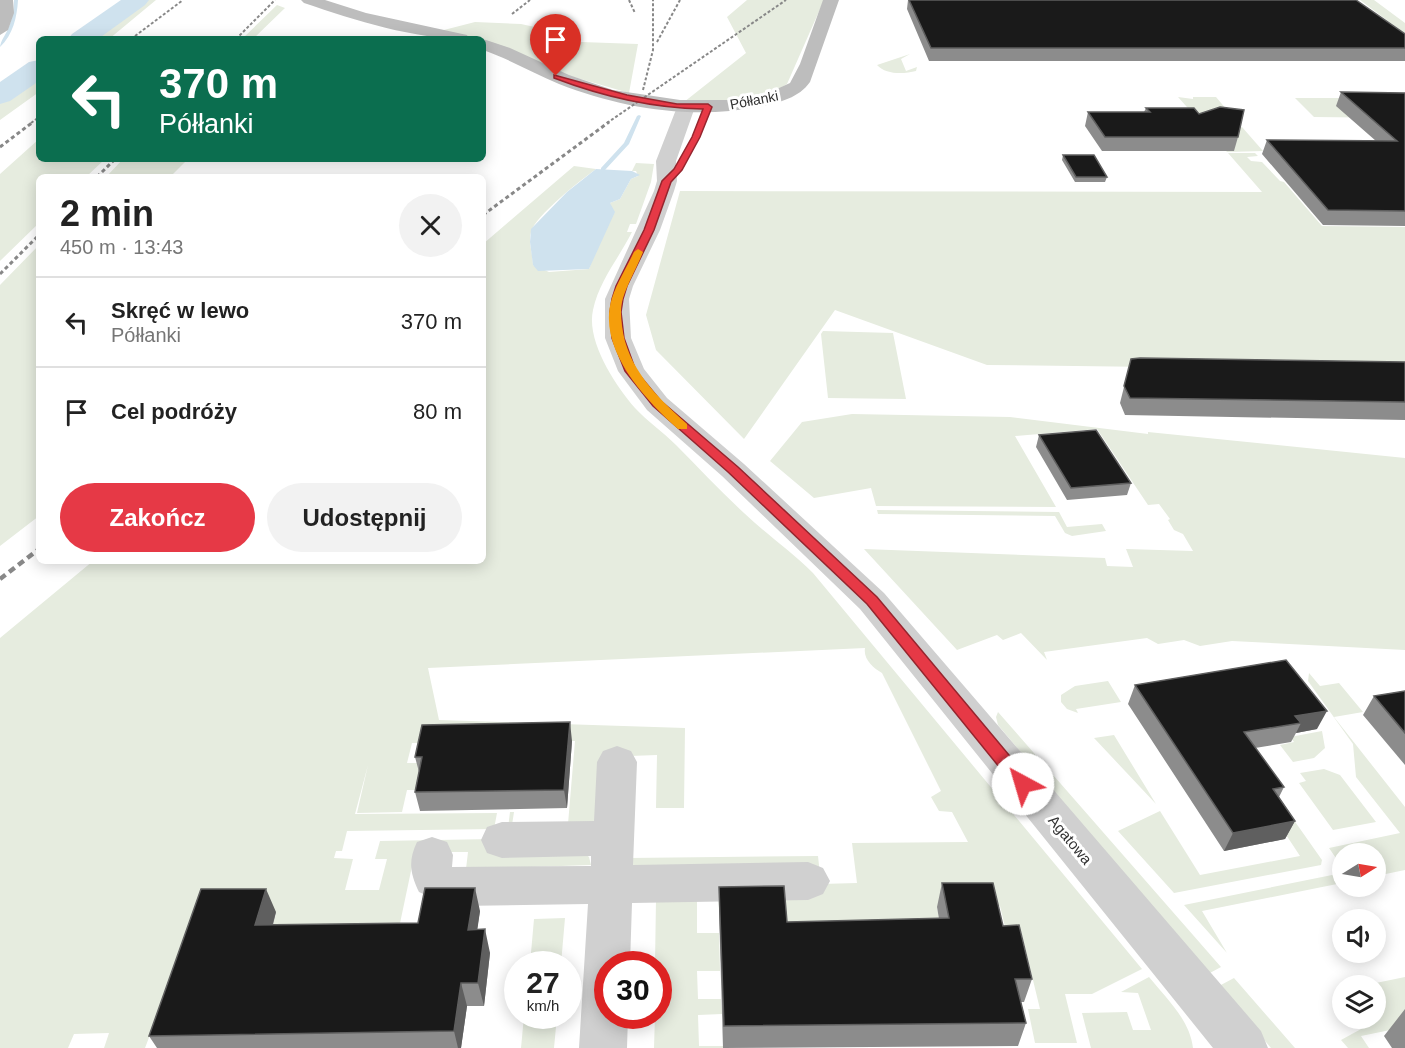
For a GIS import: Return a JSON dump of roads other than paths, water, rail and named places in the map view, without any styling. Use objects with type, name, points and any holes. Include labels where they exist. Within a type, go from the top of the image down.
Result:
[{"type":"street","points":[[0,30],[6,13],[5,0]]},
{"type":"street","points":[[309,0],[362,17],[448,36]]},
{"type":"street","name":"Półłanki","points":[[486,46],[586,88],[637,100],[686,107],[759,102],[775,98],[794,88],[803,76],[831,0]]},
{"type":"street","name":"Agatowa","points":[[686,107],[666,161],[667,181],[649,230],[621,286],[617,299],[615,312],[618,338],[631,371],[657,404],[733,470],[872,601],[1244,1048]]},
{"type":"street","name":"Agatowa","points":[[667,181],[678,170],[696,137],[708,107]]},
{"type":"street","points":[[603,1048],[617,762]]},
{"type":"street","points":[[502,840],[612,838]]},
{"type":"street","points":[[432,855],[431,867],[434,879],[445,885],[459,887],[808,881]]},
{"type":"water","points":[[596,169],[632,171],[640,175],[631,179],[620,199],[610,203],[615,212],[589,269],[538,271],[533,265],[531,229],[567,192]]},
{"type":"waterway","points":[[0,46],[12,25],[16,0]]},
{"type":"waterway","points":[[85,36],[137,0]]},
{"type":"waterway","points":[[0,95],[36,70]]},
{"type":"waterway","points":[[603,169],[626,144],[639,116]]},
{"type":"railway","points":[[135,36],[183,0]]},
{"type":"railway","points":[[239,36],[275,0]]},
{"type":"railway","points":[[512,14],[530,0]]},
{"type":"railway","points":[[629,0],[635,13]]},
{"type":"railway","points":[[643,90],[653,50],[653,0]]},
{"type":"railway","points":[[657,42],[680,0]]},
{"type":"railway","points":[[607,123],[786,0]]},
{"type":"railway","points":[[31,123],[36,119]]},
{"type":"railway","points":[[0,147],[33,122]]},
{"type":"railway","points":[[486,213],[609,122]]},
{"type":"railway","points":[[100,174],[112,162]]},
{"type":"railway","points":[[0,274],[36,238]]},
{"type":"railway","points":[[0,579],[36,551]]}]
